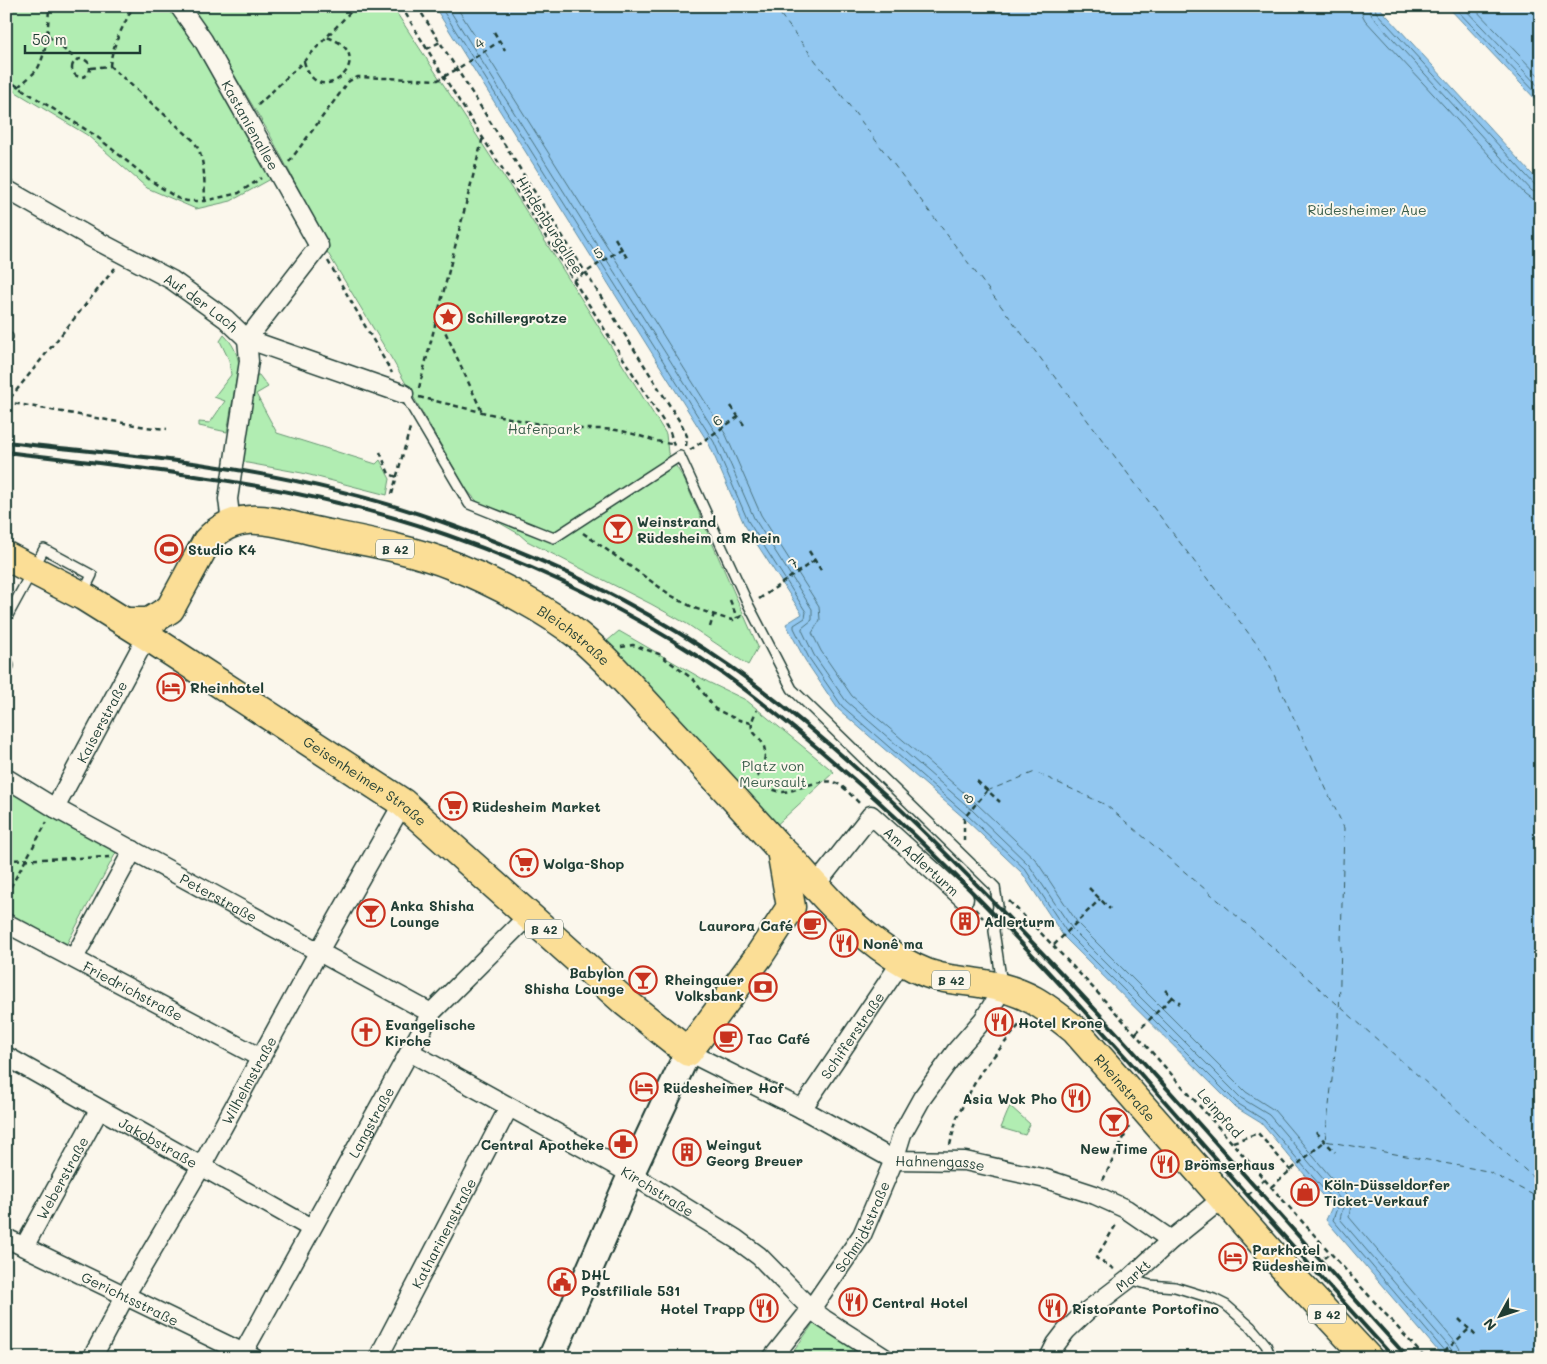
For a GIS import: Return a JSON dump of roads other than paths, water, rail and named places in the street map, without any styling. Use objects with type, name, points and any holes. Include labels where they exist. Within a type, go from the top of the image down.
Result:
[{"type":"main road","name":"Bleichstraße","points":[[232,523],[254,518],[376,544],[437,560],[454,566],[512,594],[564,625],[595,650],[707,768],[821,893]]},
{"type":"main road","name":"B 42","points":[[184,660],[170,641],[167,631],[170,609],[207,541],[222,527],[232,523]]},
{"type":"main road","name":"Geisenheimer Straße","points":[[6,556],[82,596],[136,629],[403,803],[625,1002],[688,1052]]},
{"type":"main road","points":[[136,629],[170,609]]},
{"type":"main road","points":[[781,850],[791,907]]},
{"type":"main road","points":[[551,1358],[631,1174],[688,1052],[763,950],[791,907],[821,893]]},
{"type":"main road","name":"Rheinstraße","points":[[821,893],[882,948],[902,961],[941,979],[1003,988],[1038,1001],[1084,1040],[1235,1197],[1286,1270],[1356,1353]]},
{"type":"street","name":"Kastanienallee","points":[[179,6],[203,40],[319,246],[247,339]]},
{"type":"street","name":"Auf der Lach","points":[[9,195],[172,280],[226,319],[247,339],[411,395]]},
{"type":"street","points":[[232,523],[228,499],[249,361],[247,339]]},
{"type":"street","name":"Kaiserstraße","points":[[52,815],[136,629]]},
{"type":"street","name":"Peterstraße","points":[[6,778],[52,815],[133,850],[431,1013]]},
{"type":"street","name":"Wilhelmstraße","points":[[92,1358],[125,1296],[201,1167],[319,951],[403,803]]},
{"type":"street","name":"Am Adlerturm","points":[[821,893],[871,815],[964,899]]},
{"type":"street","points":[[74,958],[133,850]]},
{"type":"street","name":"Langstraße","points":[[249,1355],[311,1228],[431,1013],[528,914]]},
{"type":"street","name":"Friedrichstraße","points":[[6,923],[261,1058]]},
{"type":"street","name":"Schifferstraße","points":[[802,1109],[902,961]]},
{"type":"street","name":"Schmidtstraße","points":[[772,1358],[812,1309],[862,1235],[894,1160],[902,1134],[922,1098],[956,1051],[983,1020],[1003,988]]},
{"type":"street","name":"Kirchstraße","points":[[410,1052],[631,1174],[729,1235],[759,1256],[824,1319],[885,1358]]},
{"type":"street","name":"Hahnengasse","points":[[688,1052],[802,1109],[894,1160],[965,1161],[1046,1179],[1096,1195],[1126,1209],[1171,1240]]},
{"type":"street","name":"Jakobstraße","points":[[6,1056],[311,1228]]},
{"type":"street","name":"Katharinenstraße","points":[[378,1358],[509,1107]]},
{"type":"street","name":"Weberstraße","points":[[24,1246],[99,1110]]},
{"type":"street","name":"Markt","points":[[1049,1358],[1056,1344],[1066,1331],[1087,1311],[1129,1279],[1171,1240],[1235,1197]]},
{"type":"street","name":"Gerichtsstraße","points":[[6,1238],[249,1355]]},
{"type":"lane","points":[[411,395],[415,410],[470,504],[554,538],[680,456],[749,606],[792,689],[995,887],[998,906],[994,931],[1003,988]]},
{"type":"lane","points":[[6,619],[33,570]]},
{"type":"lane","points":[[1129,1279],[1150,1286],[1176,1288],[1214,1299],[1226,1306],[1251,1328],[1266,1345],[1271,1358]]},
{"type":"water","points":[[434,6],[1378,6],[1541,184],[1541,1358],[1444,1358],[1326,1220],[1332,1207],[1261,1123],[1235,1107],[1064,937],[1022,873],[964,818],[838,709],[805,660],[786,624],[802,614],[744,524],[709,444]]},
{"type":"water","points":[[1447,6],[1541,6],[1541,105]]},
{"type":"railway","points":[[6,442],[156,458],[237,470],[330,489],[392,506],[451,525],[560,569],[631,605],[698,645],[731,667],[810,728],[885,795],[957,865],[1124,1041],[1408,1358]]},
{"type":"railway","points":[[6,452],[118,465],[229,481],[339,503],[393,518],[483,548],[555,578],[625,613],[692,652],[744,689],[821,751],[917,837],[955,875],[1067,992],[1394,1358]]},
{"type":"place","name":"Schillergrotze","points":[[448,317]]},
{"type":"place","name":"Weinstrand Rüdesheim am Rhein","points":[[618,529]]},
{"type":"place","name":"Studio K4","points":[[169,549]]},
{"type":"place","name":"Rheinhotel","points":[[171,687]]},
{"type":"place","name":"Rüdesheim Market","points":[[453,806]]},
{"type":"place","name":"Wolga-Shop","points":[[524,863]]},
{"type":"place","name":"Anka Shisha Lounge","points":[[371,913]]},
{"type":"place","name":"Adlerturm","points":[[965,921]]},
{"type":"place","name":"Laurora Café","points":[[812,925]]},
{"type":"place","name":"Nonê ma","points":[[844,943]]},
{"type":"place","name":"Babylon Shisha Lounge","points":[[643,980]]},
{"type":"place","name":"Rheingauer Volksbank","points":[[763,987]]},
{"type":"place","name":"Hotel Krone","points":[[999,1022]]},
{"type":"place","name":"Evangelische Kirche","points":[[366,1032]]},
{"type":"place","name":"Tac Café","points":[[728,1038]]},
{"type":"place","name":"Rüdesheimer Hof","points":[[644,1087]]},
{"type":"place","name":"Asia Wok Pho","points":[[1076,1098]]},
{"type":"place","name":"New Time","points":[[1114,1122]]},
{"type":"place","name":"Central Apotheke","points":[[623,1144]]},
{"type":"place","name":"Weingut Georg Breuer","points":[[687,1152]]},
{"type":"place","name":"Brömserhaus","points":[[1165,1164]]},
{"type":"place","name":"Köln-Düsseldorfer Ticket-Verkauf","points":[[1305,1192]]},
{"type":"place","name":"Parkhotel Rüdesheim","points":[[1233,1257]]},
{"type":"place","name":"DHL Postfiliale 531","points":[[562,1282]]},
{"type":"place","name":"Central Hotel","points":[[853,1302]]},
{"type":"place","name":"Hotel Trapp","points":[[764,1308]]},
{"type":"place","name":"Ristorante Portofino","points":[[1053,1308]]},
{"type":"park label","name":"Rüdesheimer Aue","points":[[1367,209]]},
{"type":"park label","name":"Hafenpark","points":[[544,428]]},
{"type":"park label","name":"Platz von Meursault","points":[[773,774]]}]
